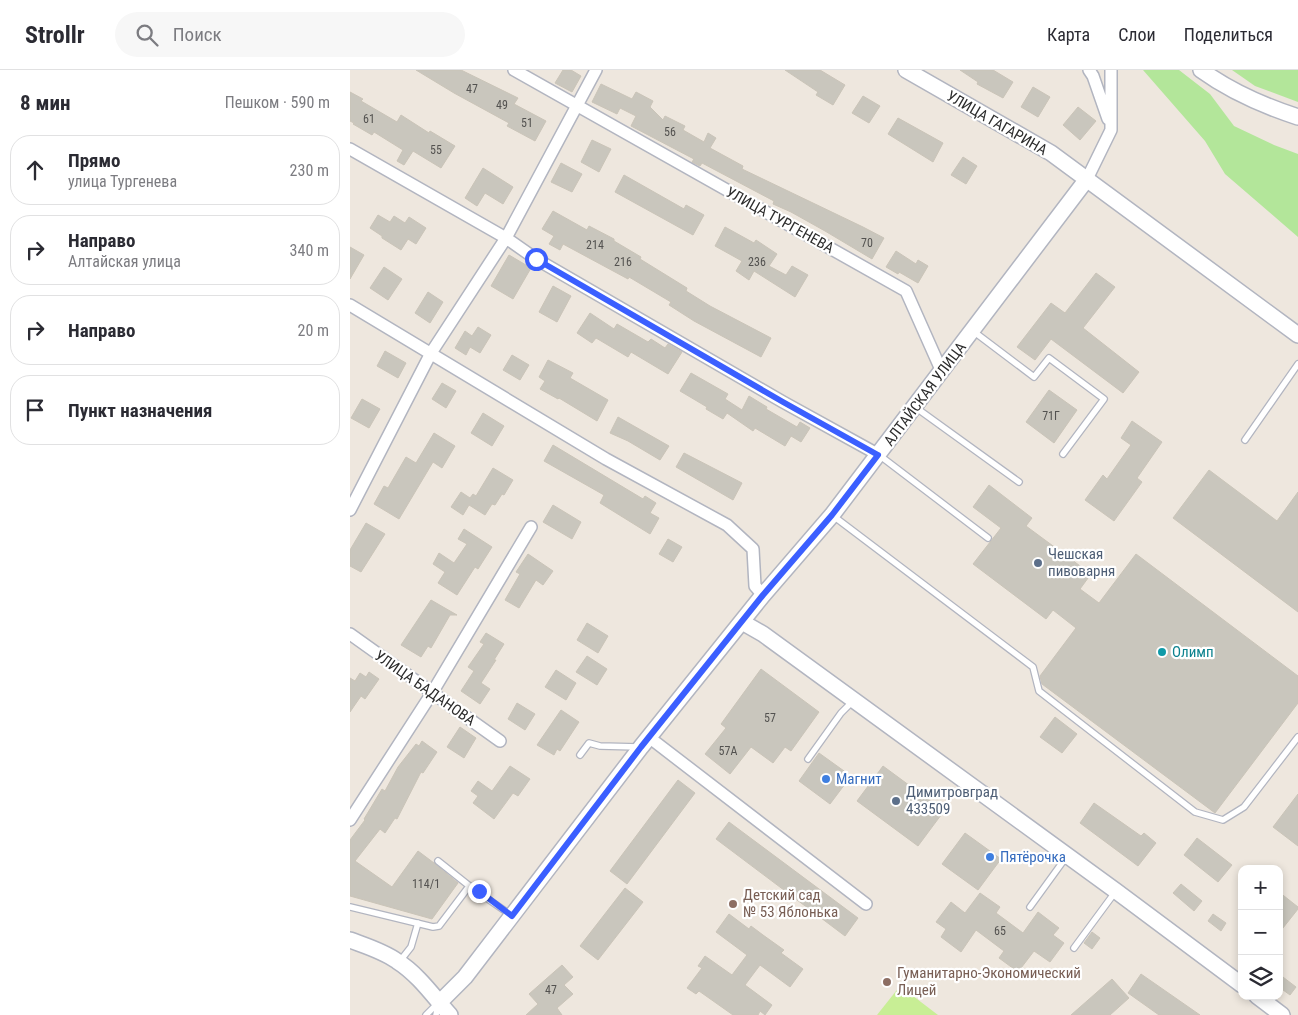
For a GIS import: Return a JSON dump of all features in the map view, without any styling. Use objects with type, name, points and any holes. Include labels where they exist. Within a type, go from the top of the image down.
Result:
[{"type":"main road","name":"УЛИЦА ГАГАРИНА","points":[[906,70],[1051,153],[1298,335]]},
{"type":"main road","points":[[1201,70],[1217,82],[1249,98],[1298,117]]},
{"type":"main road","name":"АЛТАЙСКАЯ УЛИЦА","points":[[437,1009],[763,595],[832,515],[1087,179]]},
{"type":"main road","points":[[742,622],[763,634],[1238,982]]},
{"type":"main road","points":[[350,940],[371,947],[399,962],[437,1009],[450,1015]]},
{"type":"main road","points":[[1262,1000],[1282,1015]]},
{"type":"street","name":"УЛИЦА ТУРГЕНЕВА","points":[[514,70],[906,291],[942,372]]},
{"type":"street","points":[[350,510],[431,353],[506,238],[596,70]]},
{"type":"street","points":[[1089,70],[1093,76],[1112,130]]},
{"type":"street","points":[[1087,179],[1112,130],[1111,70]]},
{"type":"street","points":[[350,149],[506,238],[536,259],[766,393],[878,455]]},
{"type":"street","points":[[350,305],[606,459],[727,525],[754,549],[755,586],[763,595]]},
{"type":"street","points":[[350,820],[432,693],[531,527]]},
{"type":"street","name":"УЛИЦА БАДАНОВА","points":[[350,634],[500,741]]},
{"type":"street","points":[[646,743],[866,904]]},
{"type":"lane","points":[[972,331],[1034,377],[1049,358],[1104,399],[1063,454]]},
{"type":"lane","points":[[1245,440],[1298,364]]},
{"type":"lane","points":[[915,407],[1019,482]]},
{"type":"lane","points":[[878,455],[988,538]]},
{"type":"lane","points":[[832,515],[1033,667],[1039,691],[1195,812],[1223,820],[1244,807],[1298,737]]},
{"type":"lane","points":[[808,759],[841,713],[854,701]]},
{"type":"lane","points":[[580,755],[589,743],[600,746],[646,743]]},
{"type":"lane","points":[[1030,907],[1068,856]]},
{"type":"lane","points":[[438,861],[512,916]]},
{"type":"lane","points":[[350,907],[434,927],[439,926],[467,889],[472,888]]},
{"type":"lane","points":[[1074,948],[1116,891]]},
{"type":"lane","points":[[399,962],[411,947],[418,923]]},
{"type":"lane","points":[[426,1015],[437,1009]]},
{"type":"green space","points":[[1143,70],[1179,70],[1210,94],[1234,126],[1298,154],[1298,237],[1225,174],[1205,141]]},
{"type":"green space","points":[[1232,70],[1298,70],[1298,102],[1255,86]]},
{"type":"green space","points":[[900,986],[938,1015],[877,1015]]},
{"type":"building","points":[[416,70],[461,70],[518,98],[514,104],[546,121],[535,141],[507,126],[509,123]]},
{"type":"building","points":[[563,70],[571,70],[581,76],[572,92],[555,83]]},
{"type":"building","points":[[785,70],[820,70],[845,85],[833,105],[816,95],[818,92]]},
{"type":"building","points":[[960,70],[993,70],[1013,82],[1003,98],[977,84],[978,82]]},
{"type":"building","points":[[601,84],[632,99],[636,92],[653,101],[650,107],[663,120],[665,116],[685,126],[683,130],[704,142],[708,133],[716,138],[710,148],[743,166],[742,169],[884,238],[872,259],[791,212],[773,204],[774,201],[702,163],[700,166],[692,162],[694,159],[631,126],[636,116],[620,108],[617,114],[592,102]]},
{"type":"building","points":[[1033,87],[1050,97],[1038,117],[1021,107]]},
{"type":"building","points":[[350,92],[363,99],[361,101],[397,122],[401,115],[429,133],[430,131],[455,146],[441,168],[413,151],[404,165],[397,161],[403,150],[374,132],[372,135],[350,121]]},
{"type":"building","points":[[863,96],[880,106],[869,123],[852,113]]},
{"type":"building","points":[[1078,107],[1096,121],[1080,140],[1063,125]]},
{"type":"building","points":[[898,118],[943,143],[933,162],[888,134]]},
{"type":"building","points":[[592,140],[611,149],[599,172],[581,162]]},
{"type":"building","points":[[963,157],[977,166],[966,184],[951,175]]},
{"type":"building","points":[[561,163],[582,174],[572,192],[551,182]]},
{"type":"building","points":[[483,168],[513,187],[503,204],[485,193],[477,206],[465,198]]},
{"type":"building","points":[[624,175],[684,209],[686,205],[704,215],[693,235],[615,192]]},
{"type":"building","points":[[553,211],[587,230],[589,226],[614,239],[614,241],[641,257],[640,259],[687,288],[686,291],[710,306],[771,338],[761,357],[694,321],[669,305],[671,302],[629,277],[628,279],[563,244],[560,250],[549,244],[554,236],[542,229]]},
{"type":"building","points":[[378,215],[390,222],[394,216],[405,223],[409,217],[426,228],[416,244],[408,239],[401,250],[370,228]]},
{"type":"building","points":[[725,227],[754,243],[756,240],[777,254],[769,266],[786,275],[792,266],[808,275],[795,297],[754,271],[749,280],[736,271],[742,261],[715,246]]},
{"type":"building","points":[[350,247],[364,255],[350,279]]},
{"type":"building","points":[[896,251],[916,264],[918,260],[928,266],[918,283],[886,267]]},
{"type":"building","points":[[509,255],[531,268],[513,299],[491,286]]},
{"type":"building","points":[[384,267],[402,279],[388,300],[370,288]]},
{"type":"building","points":[[1096,273],[1115,287],[1083,328],[1139,372],[1123,393],[1051,339],[1035,360],[1017,347],[1051,303],[1065,313]]},
{"type":"building","points":[[553,286],[571,296],[557,322],[539,312]]},
{"type":"building","points":[[428,292],[443,302],[430,323],[415,313]]},
{"type":"building","points":[[590,313],[614,329],[617,324],[648,342],[651,339],[665,348],[668,344],[682,352],[668,374],[631,352],[628,357],[596,338],[592,343],[577,333]]},
{"type":"building","points":[[478,327],[491,335],[480,353],[470,347],[466,355],[455,348],[465,331],[472,336]]},
{"type":"building","points":[[385,351],[406,363],[398,378],[377,366]]},
{"type":"building","points":[[512,355],[529,365],[520,380],[503,370]]},
{"type":"building","points":[[548,360],[573,373],[570,378],[608,400],[597,421],[540,389],[545,381],[539,377]]},
{"type":"building","points":[[691,373],[728,394],[725,399],[742,410],[749,396],[767,407],[766,409],[797,427],[800,422],[810,428],[801,442],[791,436],[785,446],[755,428],[753,431],[727,413],[723,419],[680,391]]},
{"type":"building","points":[[442,383],[456,391],[446,408],[432,399]]},
{"type":"building","points":[[1049,390],[1077,410],[1054,443],[1026,422]]},
{"type":"building","points":[[362,399],[380,409],[369,428],[351,418]]},
{"type":"building","points":[[483,413],[504,426],[492,446],[471,433]]},
{"type":"building","points":[[618,417],[669,446],[660,460],[628,441],[610,433]]},
{"type":"building","points":[[1132,421],[1162,442],[1137,478],[1142,482],[1114,521],[1085,500],[1103,475],[1107,479],[1131,445],[1121,438]]},
{"type":"building","points":[[434,433],[455,446],[442,468],[433,462],[399,519],[374,504],[384,486],[388,488],[406,457],[416,463]]},
{"type":"building","points":[[553,445],[643,499],[645,496],[656,503],[650,513],[659,518],[650,534],[600,503],[604,495],[544,461]]},
{"type":"building","points":[[684,453],[742,483],[733,500],[676,467]]},
{"type":"building","points":[[493,468],[513,480],[504,495],[502,494],[495,505],[492,504],[485,515],[469,505],[463,515],[451,507],[461,492],[470,498],[473,494],[476,496]]},
{"type":"building","points":[[1209,470],[1277,521],[1298,492],[1298,612],[1173,518]]},
{"type":"building","name":"Олимп","points":[[989,485],[1032,518],[1026,526],[1091,574],[1080,589],[1099,603],[1136,554],[1298,676],[1298,703],[1215,813],[1042,684],[1040,676],[1076,628],[1053,610],[1046,619],[973,564],[1001,528],[973,507]]},
{"type":"building","points":[[553,505],[581,522],[572,539],[543,522]]},
{"type":"building","points":[[366,523],[385,534],[361,572],[350,566],[350,550]]},
{"type":"building","points":[[464,529],[492,547],[478,569],[475,567],[457,595],[438,583],[445,572],[433,564],[439,553],[454,563],[467,544],[458,539]]},
{"type":"building","points":[[668,539],[682,547],[673,562],[659,554]]},
{"type":"building","points":[[528,554],[553,571],[543,585],[536,580],[519,608],[505,600],[520,574],[516,572]]},
{"type":"building","points":[[431,600],[457,615],[450,615],[431,648],[428,646],[421,657],[401,645]]},
{"type":"building","points":[[587,623],[608,636],[598,653],[577,640]]},
{"type":"building","points":[[486,633],[504,644],[481,683],[490,689],[480,704],[461,691],[474,671],[468,667],[484,644],[480,642]]},
{"type":"building","points":[[587,656],[607,669],[597,685],[576,672]]},
{"type":"building","points":[[761,669],[819,712],[791,751],[785,747],[773,763],[751,747],[730,774],[705,754],[726,728],[721,724]]},
{"type":"building","points":[[556,670],[576,683],[566,700],[545,687]]},
{"type":"building","points":[[369,672],[379,679],[365,699],[361,696],[350,712],[350,678],[355,681],[360,673],[366,677]]},
{"type":"building","points":[[517,703],[535,714],[525,730],[508,719]]},
{"type":"building","points":[[561,710],[579,722],[560,751],[557,749],[554,755],[537,745]]},
{"type":"building","points":[[1055,717],[1077,734],[1062,753],[1040,737]]},
{"type":"building","points":[[460,727],[476,738],[464,758],[447,747]]},
{"type":"building","points":[[422,741],[437,752],[423,773],[421,772],[397,819],[395,818],[385,833],[380,829],[355,861],[392,887],[418,851],[434,863],[458,883],[432,919],[350,896],[350,840],[365,820],[382,789],[385,791],[398,767],[416,744],[419,746]]},
{"type":"building","points":[[819,753],[851,776],[830,804],[799,781]]},
{"type":"building","points":[[510,766],[530,779],[518,796],[513,793],[494,819],[473,803],[478,796],[471,791],[478,781],[492,791]]},
{"type":"building","points":[[883,766],[944,811],[918,846],[857,801]]},
{"type":"building","points":[[678,780],[695,793],[627,884],[610,871]]},
{"type":"building","points":[[1298,794],[1298,846],[1273,827]]},
{"type":"building","points":[[1094,803],[1141,836],[1144,833],[1156,843],[1138,866],[1080,823]]},
{"type":"building","points":[[729,822],[858,918],[845,936],[716,839]]},
{"type":"building","points":[[965,833],[1001,859],[978,890],[942,864]]},
{"type":"building","points":[[1197,838],[1232,865],[1218,882],[1184,855]]},
{"type":"building","points":[[1181,884],[1202,901],[1194,911],[1173,893]]},
{"type":"building","points":[[625,888],[643,902],[598,960],[580,946]]},
{"type":"building","points":[[980,893],[1000,907],[996,913],[1023,933],[1038,912],[1059,928],[1053,935],[1064,943],[1050,962],[1034,951],[1018,972],[999,958],[1004,951],[976,930],[961,952],[941,937],[946,929],[936,922],[951,902],[965,913]]},
{"type":"building","points":[[1283,895],[1298,909],[1283,928]]},
{"type":"building","points":[[729,914],[749,929],[751,926],[784,950],[781,953],[803,969],[790,987],[760,965],[745,985],[772,1005],[765,1015],[760,1011],[758,1015],[733,1015],[699,991],[696,994],[687,988],[702,968],[698,966],[705,956],[732,975],[747,955],[716,932]]},
{"type":"building","points":[[1213,914],[1226,923],[1221,931],[1208,921]]},
{"type":"building","points":[[1092,932],[1100,938],[1092,949],[1084,943]]},
{"type":"building","points":[[562,965],[573,977],[564,985],[573,994],[557,1008],[562,1015],[526,1015],[538,1004],[529,994]]},
{"type":"building","points":[[1141,974],[1200,1015],[1159,1015],[1128,993]]},
{"type":"building","points":[[1283,977],[1296,987],[1290,995],[1283,990]]},
{"type":"building","points":[[1112,979],[1129,998],[1110,1015],[1071,1015]]},
{"type":"place","name":"Чешская пивоварня","points":[[1038,563]]},
{"type":"place","name":"Олимп","points":[[1162,652]]},
{"type":"place","name":"Магнит","points":[[826,779]]},
{"type":"place","name":"Димитровград 433509","points":[[896,801]]},
{"type":"place","name":"Пятёрочка","points":[[990,857]]},
{"type":"place","name":"Детский сад № 53 Яблонька","points":[[733,904]]},
{"type":"place","name":"Гуманитарно-Экономический Лицей","points":[[887,982]]},
{"type":"route","points":[[479,891],[512,916],[641,747],[763,595],[832,515],[878,455],[536,259]]}]
